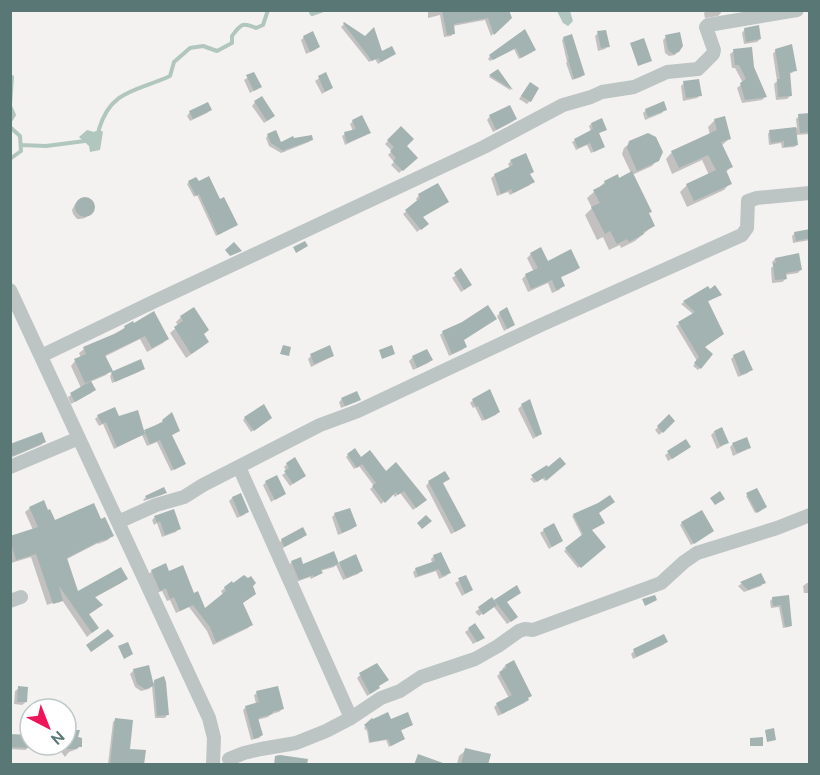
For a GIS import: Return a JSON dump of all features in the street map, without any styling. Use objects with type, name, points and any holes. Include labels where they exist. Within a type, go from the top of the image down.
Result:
[{"type":"street","points":[[41,356],[484,147],[563,105],[604,91],[634,87],[666,72],[698,69],[714,54],[706,27],[708,25],[797,10]]},
{"type":"street","points":[[118,522],[156,505],[184,497],[320,425],[358,411],[541,325],[742,235],[747,228],[747,201],[810,193]]},
{"type":"street","points":[[10,290],[209,718],[214,738],[213,765]]},
{"type":"street","points":[[10,467],[79,438]]},
{"type":"street","points":[[239,466],[351,718]]},
{"type":"street","points":[[214,738],[231,762],[244,753],[296,743],[351,718],[381,698],[400,691],[421,677],[474,659],[519,631],[533,630],[661,583],[697,553],[777,528],[810,515]]},
{"type":"shaded area","points":[[557,11],[570,11],[573,21],[568,26],[563,23]]},
{"type":"shaded area","points":[[99,129],[103,132],[100,150],[90,152],[89,146],[79,137],[87,130],[94,132]]},
{"type":"building","points":[[442,10],[509,10],[512,18],[494,35],[488,18],[454,24],[455,34],[447,35]]},
{"type":"building","points":[[344,22],[365,36],[374,27],[382,51],[392,46],[396,54],[381,62],[378,58],[372,61]]},
{"type":"building","points":[[759,25],[761,39],[746,42],[744,28]]},
{"type":"building","points":[[525,29],[536,50],[521,58],[516,48],[493,60],[489,55]]},
{"type":"building","points":[[606,30],[610,47],[601,48],[597,31]]},
{"type":"building","points":[[313,31],[320,47],[310,52],[303,36]]},
{"type":"building","points":[[680,32],[683,46],[679,52],[673,54],[668,50],[665,35]]},
{"type":"building","points":[[572,34],[585,75],[574,79],[563,37]]},
{"type":"building","points":[[644,38],[652,61],[638,66],[630,43]]},
{"type":"building","points":[[792,44],[797,71],[790,72],[792,96],[778,97],[777,79],[780,79],[775,49]]},
{"type":"building","points":[[752,47],[754,67],[767,97],[745,100],[740,83],[746,79],[739,65],[735,65],[733,49]]},
{"type":"building","points":[[498,69],[513,90],[489,75]]},
{"type":"building","points":[[254,72],[262,87],[254,91],[246,75]]},
{"type":"building","points":[[326,72],[333,88],[325,92],[318,76]]},
{"type":"building","points":[[699,79],[702,96],[686,98],[683,81]]},
{"type":"building","points":[[530,82],[539,88],[531,102],[521,96]]},
{"type":"building","points":[[262,96],[275,116],[267,121],[254,101]]},
{"type":"building","points":[[664,101],[667,110],[648,117],[645,109]]},
{"type":"building","points":[[208,102],[212,110],[193,119],[189,111]]},
{"type":"building","points":[[510,105],[517,119],[496,130],[489,115]]},
{"type":"building","points":[[810,113],[810,132],[800,133],[798,114]]},
{"type":"building","points":[[362,115],[371,133],[347,143],[344,132],[356,129],[352,120]]},
{"type":"building","points":[[725,116],[731,139],[721,142],[733,167],[726,170],[732,184],[694,201],[686,184],[716,170],[708,155],[679,168],[671,151],[717,130],[714,119]]},
{"type":"building","points":[[602,118],[607,130],[599,133],[605,147],[594,152],[590,143],[578,148],[574,139],[593,129],[591,123]]},
{"type":"building","points":[[401,126],[414,139],[407,146],[418,158],[403,171],[393,161],[396,158],[390,151],[394,147],[387,140]]},
{"type":"building","points":[[796,127],[798,145],[784,147],[784,141],[771,143],[769,130]]},
{"type":"building","points":[[276,130],[281,142],[293,136],[294,138],[312,135],[313,140],[284,150],[285,152],[271,143],[267,134]]},
{"type":"building","points":[[648,133],[656,137],[663,152],[659,161],[637,171],[627,148],[629,141]]},
{"type":"building","points":[[526,153],[534,172],[530,174],[535,182],[513,193],[511,189],[501,194],[494,174],[513,165],[510,160]]},
{"type":"building","points":[[632,171],[652,212],[649,213],[655,226],[629,242],[627,239],[617,244],[610,231],[605,234],[591,207],[600,203],[593,190],[618,174],[619,178]]},
{"type":"building","points":[[209,176],[220,199],[224,197],[238,225],[218,235],[199,194],[196,196],[188,181],[196,177],[199,181]]},
{"type":"building","points":[[438,183],[449,202],[423,217],[429,224],[421,230],[405,210],[420,198],[418,194]]},
{"type":"building","points":[[85,197],[92,200],[95,207],[92,214],[85,217],[78,214],[75,207],[78,200]]},
{"type":"building","points":[[810,229],[810,238],[796,241],[794,232]]},
{"type":"building","points":[[305,241],[308,246],[296,253],[293,247]]},
{"type":"building","points":[[234,242],[242,251],[230,256],[225,250]]},
{"type":"building","points":[[541,247],[548,261],[571,249],[580,268],[561,277],[565,286],[556,290],[552,280],[531,289],[525,274],[538,268],[530,253]]},
{"type":"building","points":[[799,253],[802,270],[786,273],[787,279],[775,280],[773,263],[776,263],[775,258]]},
{"type":"building","points":[[461,268],[472,285],[464,290],[454,273]]},
{"type":"building","points":[[715,285],[722,295],[708,301],[724,334],[705,347],[713,354],[701,369],[694,363],[699,357],[678,322],[695,312],[683,301],[708,286],[710,289]]},
{"type":"building","points":[[488,305],[497,319],[464,340],[467,347],[452,354],[442,331],[462,322]]},
{"type":"building","points":[[194,307],[209,330],[204,334],[209,342],[191,354],[174,327],[183,321],[180,316]]},
{"type":"building","points":[[507,307],[515,325],[507,329],[499,312]]},
{"type":"building","points":[[154,311],[169,339],[152,348],[145,336],[105,355],[113,371],[85,383],[74,359],[86,354],[83,347],[114,334],[125,328],[124,326]]},
{"type":"building","points":[[283,345],[291,347],[289,356],[280,354]]},
{"type":"building","points":[[330,345],[334,356],[314,364],[310,354]]},
{"type":"building","points":[[392,345],[395,354],[382,359],[379,350]]},
{"type":"building","points":[[427,349],[433,360],[417,368],[412,356]]},
{"type":"building","points":[[744,350],[753,370],[741,375],[733,355]]},
{"type":"building","points":[[141,359],[145,369],[115,382],[111,372]]},
{"type":"building","points":[[91,381],[96,390],[75,402],[70,393]]},
{"type":"building","points":[[490,389],[500,412],[485,420],[472,399]]},
{"type":"building","points":[[357,391],[361,400],[345,406],[341,398]]},
{"type":"building","points":[[530,399],[542,434],[536,437],[521,404]]},
{"type":"building","points":[[264,404],[272,418],[254,431],[244,417]]},
{"type":"building","points":[[115,407],[119,416],[138,410],[145,434],[117,447],[106,422],[102,424],[97,415]]},
{"type":"building","points":[[172,412],[180,431],[172,435],[186,464],[174,470],[160,440],[150,444],[144,430],[163,422],[162,420]]},
{"type":"building","points":[[669,414],[675,421],[663,433],[657,426]]},
{"type":"building","points":[[722,427],[729,443],[720,446],[714,431]]},
{"type":"building","points":[[42,432],[46,442],[13,456],[10,444]]},
{"type":"building","points":[[747,437],[751,448],[737,453],[732,443]]},
{"type":"building","points":[[686,439],[691,447],[672,459],[667,451]]},
{"type":"building","points":[[355,448],[361,457],[370,450],[386,471],[396,462],[427,500],[416,508],[404,491],[398,495],[396,492],[385,503],[372,486],[376,483],[362,464],[357,468],[347,454]]},
{"type":"building","points":[[295,457],[306,476],[293,484],[284,471],[289,468],[286,463]]},
{"type":"building","points":[[560,457],[566,464],[546,481],[545,477],[537,482],[531,475],[547,465],[548,467]]},
{"type":"building","points":[[445,471],[450,479],[443,483],[466,526],[455,532],[428,481]]},
{"type":"building","points":[[277,475],[286,494],[275,500],[265,481]]},
{"type":"building","points":[[164,487],[167,493],[147,499],[145,496]]},
{"type":"building","points":[[757,488],[767,507],[757,513],[746,493]]},
{"type":"building","points":[[720,491],[725,499],[715,505],[710,498]]},
{"type":"building","points":[[241,493],[249,512],[240,516],[232,497]]},
{"type":"building","points":[[610,495],[615,502],[599,513],[605,523],[592,530],[606,547],[581,568],[565,548],[583,534],[573,514]]},
{"type":"building","points":[[44,500],[55,520],[94,503],[101,519],[105,517],[114,536],[67,558],[78,591],[121,567],[128,579],[95,597],[103,605],[89,614],[99,628],[92,633],[59,586],[63,601],[53,604],[36,554],[16,560],[12,546],[10,547],[10,536],[38,527],[29,507]]},
{"type":"building","points":[[350,508],[357,526],[342,533],[334,513]]},
{"type":"building","points":[[174,509],[181,529],[165,535],[160,521],[157,523],[154,516]]},
{"type":"building","points":[[702,510],[714,531],[694,544],[681,522]]},
{"type":"building","points":[[426,515],[432,521],[422,529],[417,523]]},
{"type":"building","points":[[554,523],[563,541],[552,547],[543,529]]},
{"type":"building","points":[[303,527],[307,535],[284,547],[281,539]]},
{"type":"building","points":[[334,551],[339,564],[321,570],[323,573],[314,577],[313,575],[299,580],[291,561],[301,557],[303,564]]},
{"type":"building","points":[[441,552],[451,573],[442,576],[439,569],[418,576],[415,568],[435,561],[433,555]]},
{"type":"building","points":[[356,554],[363,571],[346,578],[339,562]]},
{"type":"building","points":[[166,563],[169,571],[183,565],[194,593],[198,591],[205,608],[226,591],[224,587],[232,581],[233,583],[244,575],[248,578],[251,576],[256,583],[253,586],[256,594],[243,603],[253,625],[216,642],[210,627],[193,605],[180,611],[174,597],[170,599],[166,588],[160,591],[151,570]]},
{"type":"building","points":[[761,573],[766,583],[748,590],[740,582]]},
{"type":"building","points":[[466,575],[473,590],[465,594],[458,578]]},
{"type":"building","points":[[517,585],[521,593],[507,602],[518,617],[511,622],[494,600]]},
{"type":"building","points":[[655,595],[657,600],[645,606],[642,599]]},
{"type":"building","points":[[789,595],[792,626],[785,627],[781,605],[773,606],[772,597]]},
{"type":"building","points":[[492,597],[497,605],[483,615],[478,607]]},
{"type":"building","points":[[475,623],[485,638],[477,642],[468,628]]},
{"type":"building","points":[[108,629],[114,636],[91,652],[86,645]]},
{"type":"building","points":[[664,634],[668,642],[636,657],[633,649]]},
{"type":"building","points":[[128,642],[133,654],[124,659],[118,646]]},
{"type":"building","points":[[514,660],[532,696],[528,698],[529,700],[502,714],[496,703],[512,695],[499,672]]},
{"type":"building","points":[[377,663],[389,680],[370,694],[359,673]]},
{"type":"building","points":[[149,665],[154,686],[145,689],[137,684],[133,669]]},
{"type":"building","points":[[164,676],[169,715],[157,716],[154,680]]},
{"type":"building","points":[[18,686],[28,687],[27,697],[18,697],[17,702]]},
{"type":"building","points":[[278,686],[284,709],[258,718],[263,735],[254,739],[245,706],[259,702],[256,691]]},
{"type":"building","points":[[388,712],[391,719],[408,712],[413,725],[401,730],[405,739],[391,746],[388,739],[370,742],[368,729],[364,725],[372,718]]},
{"type":"building","points":[[115,718],[133,720],[130,749],[146,750],[144,765],[110,765]]},
{"type":"building","points":[[774,728],[776,740],[767,742],[765,730]]},
{"type":"building","points":[[10,734],[18,734],[18,747],[10,747]]},
{"type":"building","points":[[78,737],[82,738],[82,747],[79,747]]},
{"type":"building","points":[[763,737],[763,746],[750,746],[750,738]]},
{"type":"building","points":[[465,748],[491,754],[488,765],[461,765]]},
{"type":"building","points":[[418,754],[443,763],[442,765],[414,765]]},
{"type":"building","points":[[275,756],[308,759],[307,765],[274,765]]},
{"type":"waterway","points":[[99,129],[104,116],[118,99],[127,93],[170,76],[174,62],[190,48],[203,46],[217,51],[232,43],[232,36],[242,25],[256,28],[263,25],[268,10]]},
{"type":"waterway","points":[[310,10],[312,14],[323,10]]},
{"type":"waterway","points":[[10,77],[12,77],[10,105]]},
{"type":"waterway","points":[[10,106],[14,115],[10,121]]},
{"type":"waterway","points":[[10,127],[20,136],[21,151],[10,159]]},
{"type":"waterway","points":[[21,145],[46,146],[85,141]]}]
